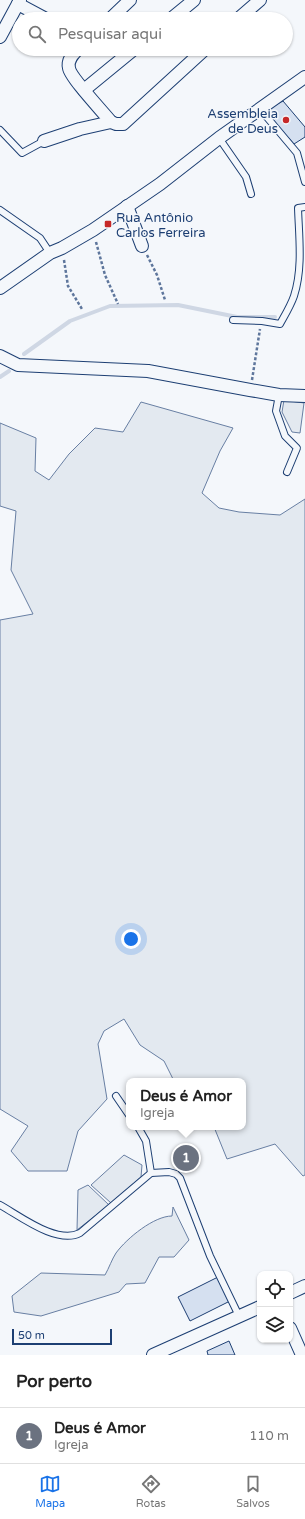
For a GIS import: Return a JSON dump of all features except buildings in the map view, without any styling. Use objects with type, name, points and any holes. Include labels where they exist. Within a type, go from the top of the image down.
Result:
[{"type":"street","points":[[117,12],[130,0]]},
{"type":"street","points":[[179,12],[194,0]]},
{"type":"street","points":[[246,12],[260,0]]},
{"type":"street","points":[[14,12],[19,2],[35,12]]},
{"type":"street","points":[[0,37],[12,15]]},
{"type":"street","points":[[72,56],[69,62],[69,69],[84,90],[111,122],[116,124],[124,124],[197,56]]},
{"type":"street","points":[[84,90],[125,56]]},
{"type":"street","points":[[0,288],[50,253],[62,248],[92,230],[160,184],[219,138],[305,77]]},
{"type":"street","points":[[44,141],[80,129],[111,122]]},
{"type":"street","points":[[127,206],[142,246]]},
{"type":"street","points":[[0,356],[18,365],[148,371],[280,395],[305,396]]},
{"type":"street","points":[[293,1292],[305,1286]]},
{"type":"street","points":[[153,1355],[258,1307]]},
{"type":"street","points":[[293,1335],[302,1355]]},
{"type":"lane","points":[[260,109],[297,153],[305,182]]},
{"type":"lane","points":[[0,130],[22,153],[44,141]]},
{"type":"lane","points":[[219,138],[246,177],[251,194]]},
{"type":"lane","points":[[233,320],[262,321],[280,324],[294,297],[300,272],[298,208],[305,207]]},
{"type":"lane","points":[[0,210],[40,238],[50,253]]},
{"type":"lane","points":[[280,395],[276,411],[285,436],[297,448],[287,472]]},
{"type":"lane","points":[[116,1096],[126,1111]]},
{"type":"lane","points":[[140,1130],[146,1141],[151,1173]]},
{"type":"lane","points":[[0,1205],[37,1227],[57,1235],[68,1237],[74,1236],[80,1233],[151,1173],[170,1172],[176,1174],[180,1178],[210,1256],[239,1316]]},
{"type":"path","points":[[92,230],[105,275],[118,304]]},
{"type":"path","points":[[142,246],[157,275],[165,300]]},
{"type":"path","points":[[62,248],[68,286],[82,309]]},
{"type":"path","points":[[250,390],[262,321]]},
{"type":"shaded area","points":[[284,400],[304,403],[300,433],[292,432],[282,412]]},
{"type":"shaded area","points":[[141,402],[233,428],[220,451],[202,493],[219,508],[239,512],[280,515],[305,499],[305,1175],[303,1176],[275,1144],[227,1159],[215,1130],[246,1130],[246,1078],[172,1078],[164,1061],[140,1045],[124,1019],[104,1031],[98,1044],[107,1099],[78,1131],[67,1171],[28,1171],[11,1151],[28,1126],[0,1109],[0,620],[33,614],[11,570],[16,511],[0,506],[0,423],[36,438],[35,471],[49,480],[69,454],[95,428],[123,432]]},
{"type":"shaded area","points":[[124,1155],[142,1165],[141,1177],[111,1203],[91,1185]]},
{"type":"shaded area","points":[[88,1185],[109,1205],[77,1230],[78,1190]]},
{"type":"shaded area","points":[[173,1207],[189,1240],[174,1257],[159,1257],[145,1283],[126,1284],[119,1292],[41,1316],[14,1312],[12,1296],[41,1273],[105,1275],[116,1253],[127,1241],[149,1224],[165,1217],[172,1216]]},
{"type":"waterway","points":[[24,354],[70,321],[110,306],[178,305],[237,317],[275,317]]},
{"type":"waterway","points":[[0,377],[9,371]]},
{"type":"place","name":"Assembleia de Deus","points":[[286,120]]},
{"type":"place","name":"Rua Antônio Carlos Ferreira","points":[[108,224]]},
{"type":"place","name":"Deus é Amor","points":[[186,1158]]}]
